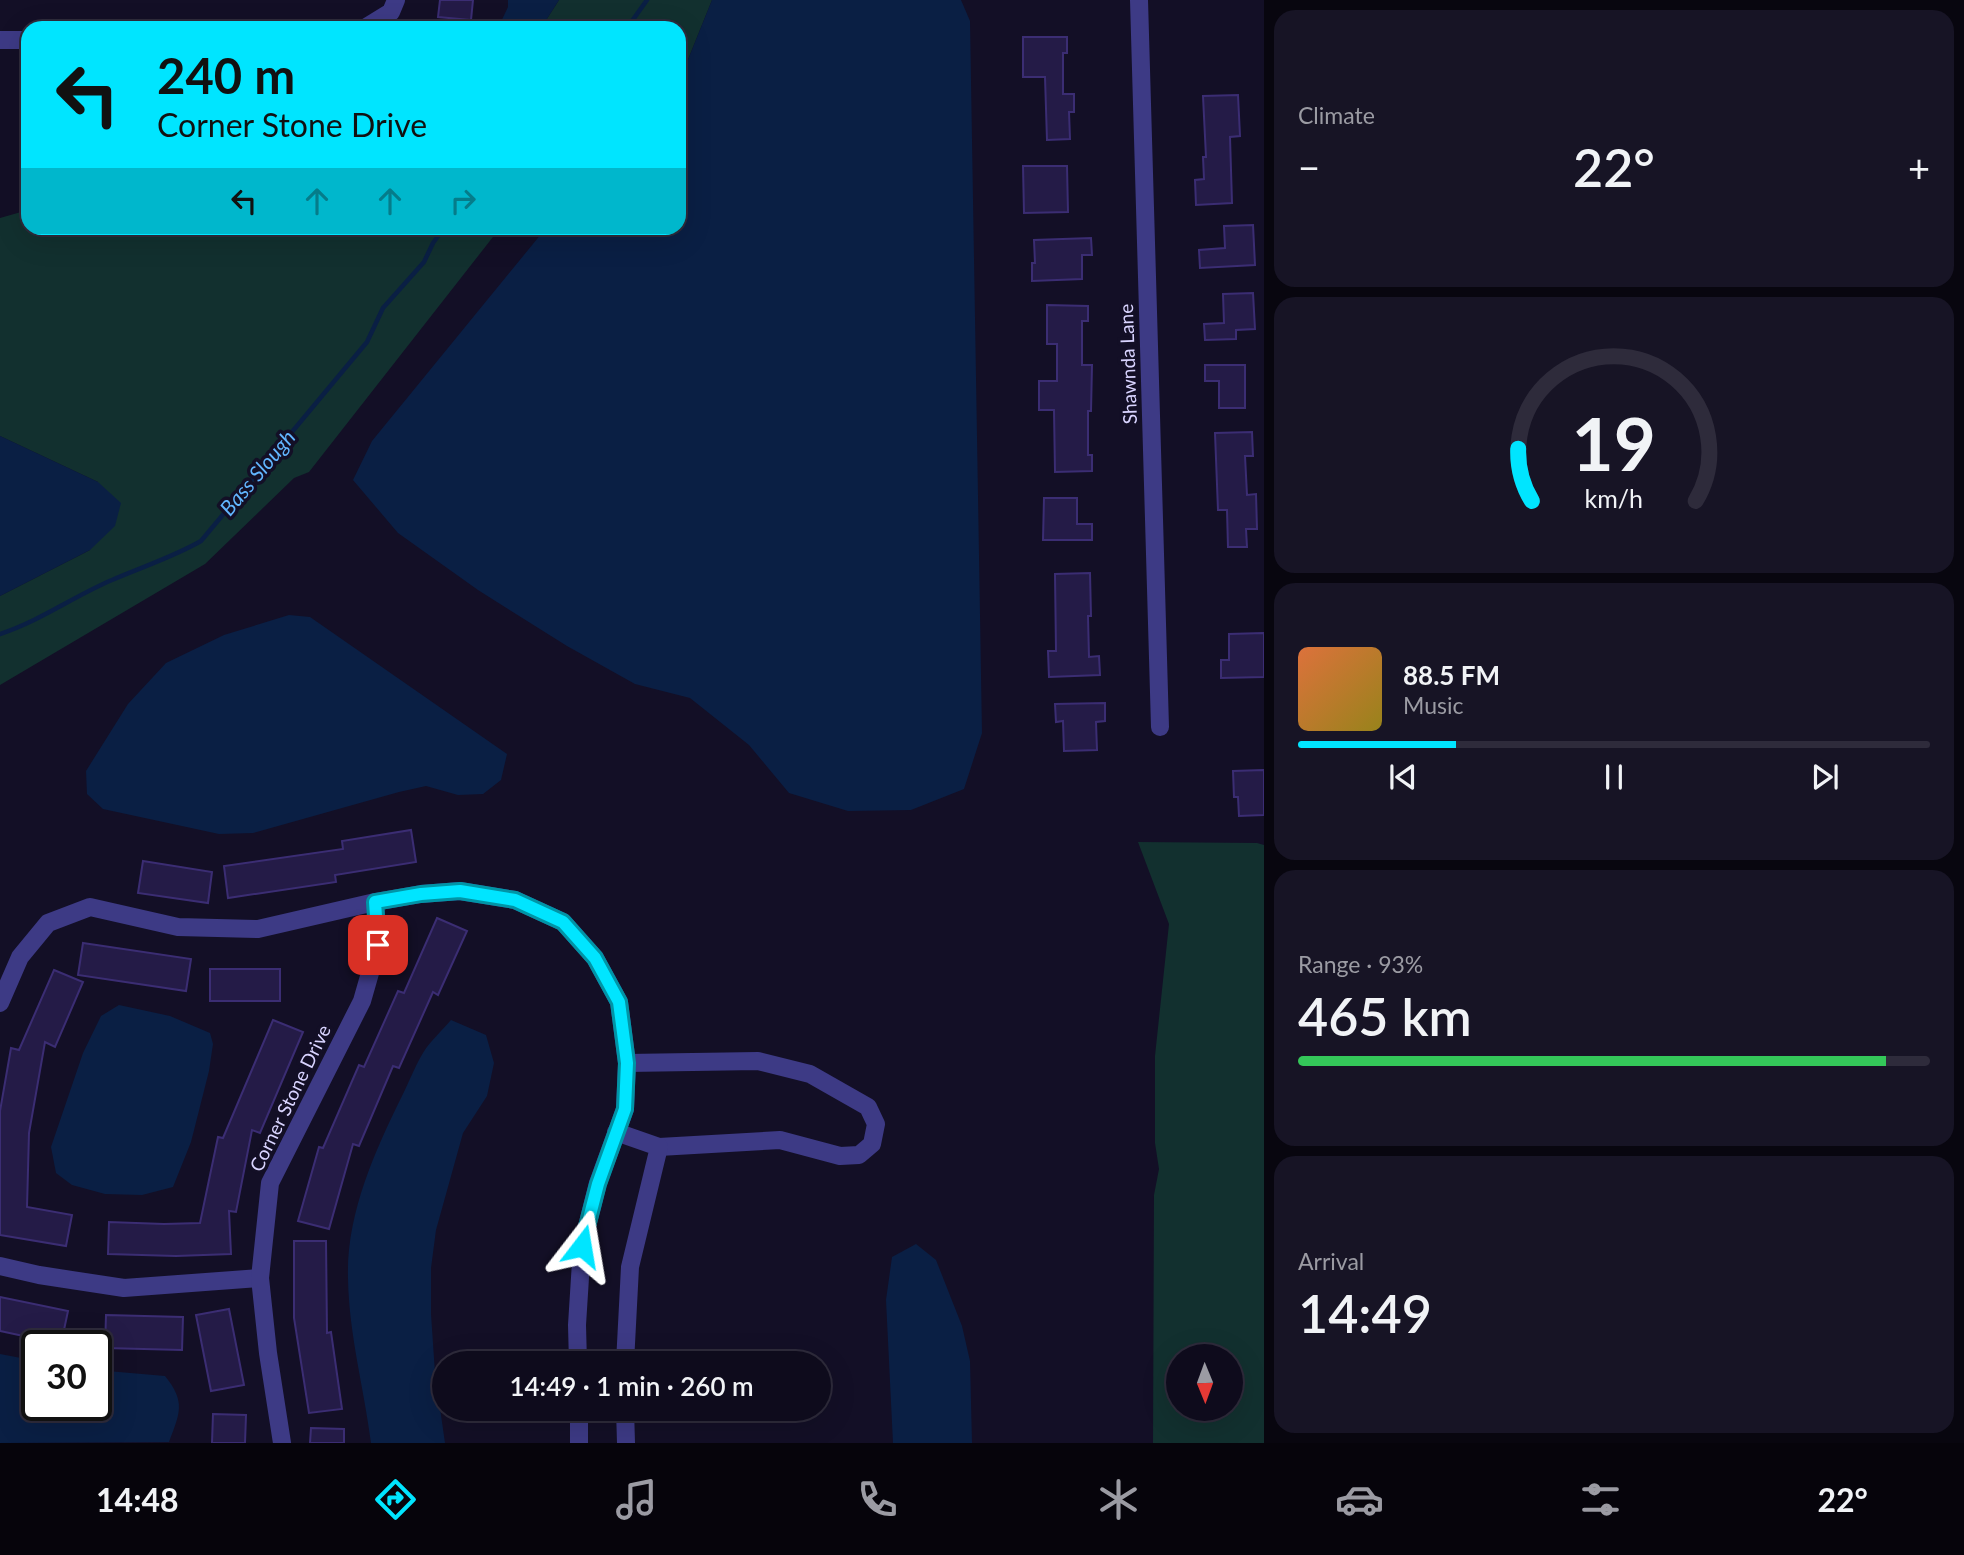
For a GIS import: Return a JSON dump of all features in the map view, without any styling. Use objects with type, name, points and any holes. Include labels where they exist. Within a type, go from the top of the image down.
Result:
[{"type":"street","points":[[376,21],[391,12],[396,0]]},
{"type":"street","name":"Shawnda Lane","points":[[1139,0],[1160,727]]},
{"type":"street","points":[[0,40],[21,40]]},
{"type":"street","points":[[0,1003],[20,957],[48,922],[90,907],[178,927],[258,929],[375,902],[460,891],[515,900],[563,922],[595,958],[619,1002],[627,1063],[625,1109],[598,1184],[582,1246],[578,1351]]},
{"type":"street","name":"Corner Stone Drive","points":[[282,1443],[260,1278],[270,1182],[362,1001],[378,945],[375,902]]},
{"type":"street","points":[[616,1132],[659,1147],[780,1140],[840,1156],[859,1155],[872,1144],[876,1124],[868,1107],[810,1073],[758,1061],[627,1063]]},
{"type":"street","points":[[626,1351],[630,1267],[659,1147]]},
{"type":"street","points":[[0,1266],[124,1288],[260,1278]]},
{"type":"street","points":[[579,1421],[579,1443]]},
{"type":"street","points":[[625,1421],[626,1443]]},
{"type":"green space","points":[[559,0],[712,0],[686,65],[686,21],[546,21]]},
{"type":"green space","points":[[21,212],[21,235],[495,235],[309,472],[294,478],[205,564],[0,685],[0,596],[90,550],[98,482],[0,436],[0,218]]},
{"type":"green space","points":[[1138,842],[1264,845],[1264,1443],[1153,1443],[1154,1195],[1159,1169],[1155,1143],[1155,1056],[1169,924]]},
{"type":"water","points":[[508,0],[559,0],[546,21],[501,21],[508,7]]},
{"type":"water","points":[[712,0],[961,0],[970,21],[982,733],[964,789],[911,810],[848,811],[789,793],[749,745],[690,698],[635,684],[567,646],[478,590],[398,533],[353,480],[372,441],[540,235],[686,235],[686,65]]},
{"type":"water","points":[[0,436],[98,482],[121,503],[115,526],[90,550],[0,596]]},
{"type":"water","points":[[289,615],[310,617],[507,754],[501,780],[483,794],[458,795],[426,786],[253,833],[219,834],[103,809],[87,794],[86,771],[128,704],[166,663],[224,635]]},
{"type":"water","points":[[119,1005],[170,1016],[210,1033],[213,1044],[191,1142],[173,1187],[142,1195],[105,1194],[72,1185],[56,1173],[51,1147],[83,1053],[101,1016]]},
{"type":"water","points":[[451,1020],[486,1035],[494,1063],[487,1096],[463,1133],[436,1230],[431,1268],[432,1421],[442,1421],[445,1443],[371,1443],[349,1300],[352,1231],[372,1162],[423,1053]]},
{"type":"water","points":[[916,1244],[936,1260],[962,1326],[970,1361],[972,1443],[893,1443],[886,1300],[892,1257]]},
{"type":"water","points":[[0,1354],[21,1358],[21,1421],[112,1421],[112,1371],[165,1376],[176,1393],[178,1415],[169,1442],[0,1443]]},
{"type":"building","points":[[440,0],[473,0],[471,20],[438,17]]},
{"type":"building","points":[[1023,37],[1067,37],[1067,53],[1063,53],[1063,94],[1074,94],[1074,112],[1069,112],[1070,139],[1047,140],[1045,77],[1023,77]]},
{"type":"building","points":[[1238,95],[1240,136],[1230,137],[1232,203],[1196,205],[1195,180],[1204,179],[1203,157],[1206,157],[1203,96]]},
{"type":"building","points":[[1023,166],[1067,166],[1068,212],[1024,213]]},
{"type":"building","points":[[1253,225],[1255,265],[1200,268],[1199,250],[1225,248],[1224,226]]},
{"type":"building","points":[[1091,238],[1092,255],[1082,255],[1082,279],[1032,281],[1032,263],[1035,263],[1034,240]]},
{"type":"building","points":[[1253,293],[1255,329],[1236,330],[1236,339],[1205,340],[1204,324],[1224,323],[1223,294]]},
{"type":"building","points":[[1047,305],[1088,306],[1088,321],[1082,321],[1082,365],[1092,365],[1088,455],[1092,455],[1092,471],[1055,472],[1054,410],[1039,410],[1039,381],[1057,381],[1057,344],[1047,344]]},
{"type":"building","points":[[1205,365],[1245,365],[1245,408],[1219,408],[1219,381],[1205,381]]},
{"type":"building","points":[[1252,432],[1253,456],[1245,456],[1247,495],[1256,494],[1257,529],[1246,529],[1247,547],[1228,547],[1227,510],[1218,510],[1215,433]]},
{"type":"building","points":[[1044,498],[1077,498],[1077,524],[1092,524],[1092,540],[1043,540]]},
{"type":"building","points":[[1090,573],[1089,657],[1099,656],[1100,675],[1049,677],[1048,651],[1056,651],[1055,574]]},
{"type":"building","points":[[1264,633],[1264,677],[1221,678],[1221,660],[1229,660],[1229,634]]},
{"type":"building","points":[[1105,703],[1105,721],[1096,722],[1097,750],[1064,751],[1063,721],[1056,722],[1055,704]]},
{"type":"building","points":[[1264,770],[1264,815],[1239,816],[1238,797],[1234,797],[1233,771]]},
{"type":"building","points":[[411,830],[416,862],[335,875],[336,882],[228,898],[224,866],[343,849],[342,841]]},
{"type":"building","points":[[143,861],[212,872],[208,903],[138,893]]},
{"type":"building","points":[[437,918],[467,931],[438,995],[433,992],[399,1068],[393,1066],[359,1146],[353,1144],[329,1229],[298,1221],[319,1147],[323,1148],[359,1065],[364,1067],[398,991],[404,993]]},
{"type":"building","points":[[83,943],[191,959],[186,991],[78,975]]},
{"type":"building","points":[[210,969],[280,969],[280,1001],[210,1001]]},
{"type":"building","points":[[54,970],[83,982],[55,1047],[45,1042],[29,1133],[27,1207],[72,1215],[66,1246],[0,1235],[0,1111],[11,1048],[19,1050]]},
{"type":"building","points":[[273,1020],[303,1032],[260,1133],[252,1130],[236,1212],[229,1211],[231,1254],[108,1254],[109,1222],[200,1223],[218,1137],[223,1138]]},
{"type":"building","points":[[294,1241],[326,1241],[327,1333],[331,1332],[342,1409],[309,1413],[294,1318]]},
{"type":"building","points":[[0,1297],[68,1311],[64,1330],[21,1330],[21,1335],[0,1331]]},
{"type":"building","points":[[229,1309],[244,1385],[211,1391],[196,1315]]},
{"type":"building","points":[[106,1315],[183,1317],[182,1350],[112,1348],[112,1330],[106,1330]]},
{"type":"building","points":[[213,1414],[246,1415],[245,1443],[212,1443]]},
{"type":"building","points":[[311,1428],[344,1429],[344,1443],[310,1443]]},
{"type":"waterway","name":"Bass Slough","points":[[632,21],[647,0]]},
{"type":"waterway","name":"Bass Slough","points":[[0,634],[98,586],[201,541],[367,342],[383,308],[424,262],[439,235]]},
{"type":"route","points":[[378,945],[375,902],[460,891],[515,900],[563,922],[595,958],[619,1002],[627,1063],[625,1109],[598,1184],[582,1246]]}]
